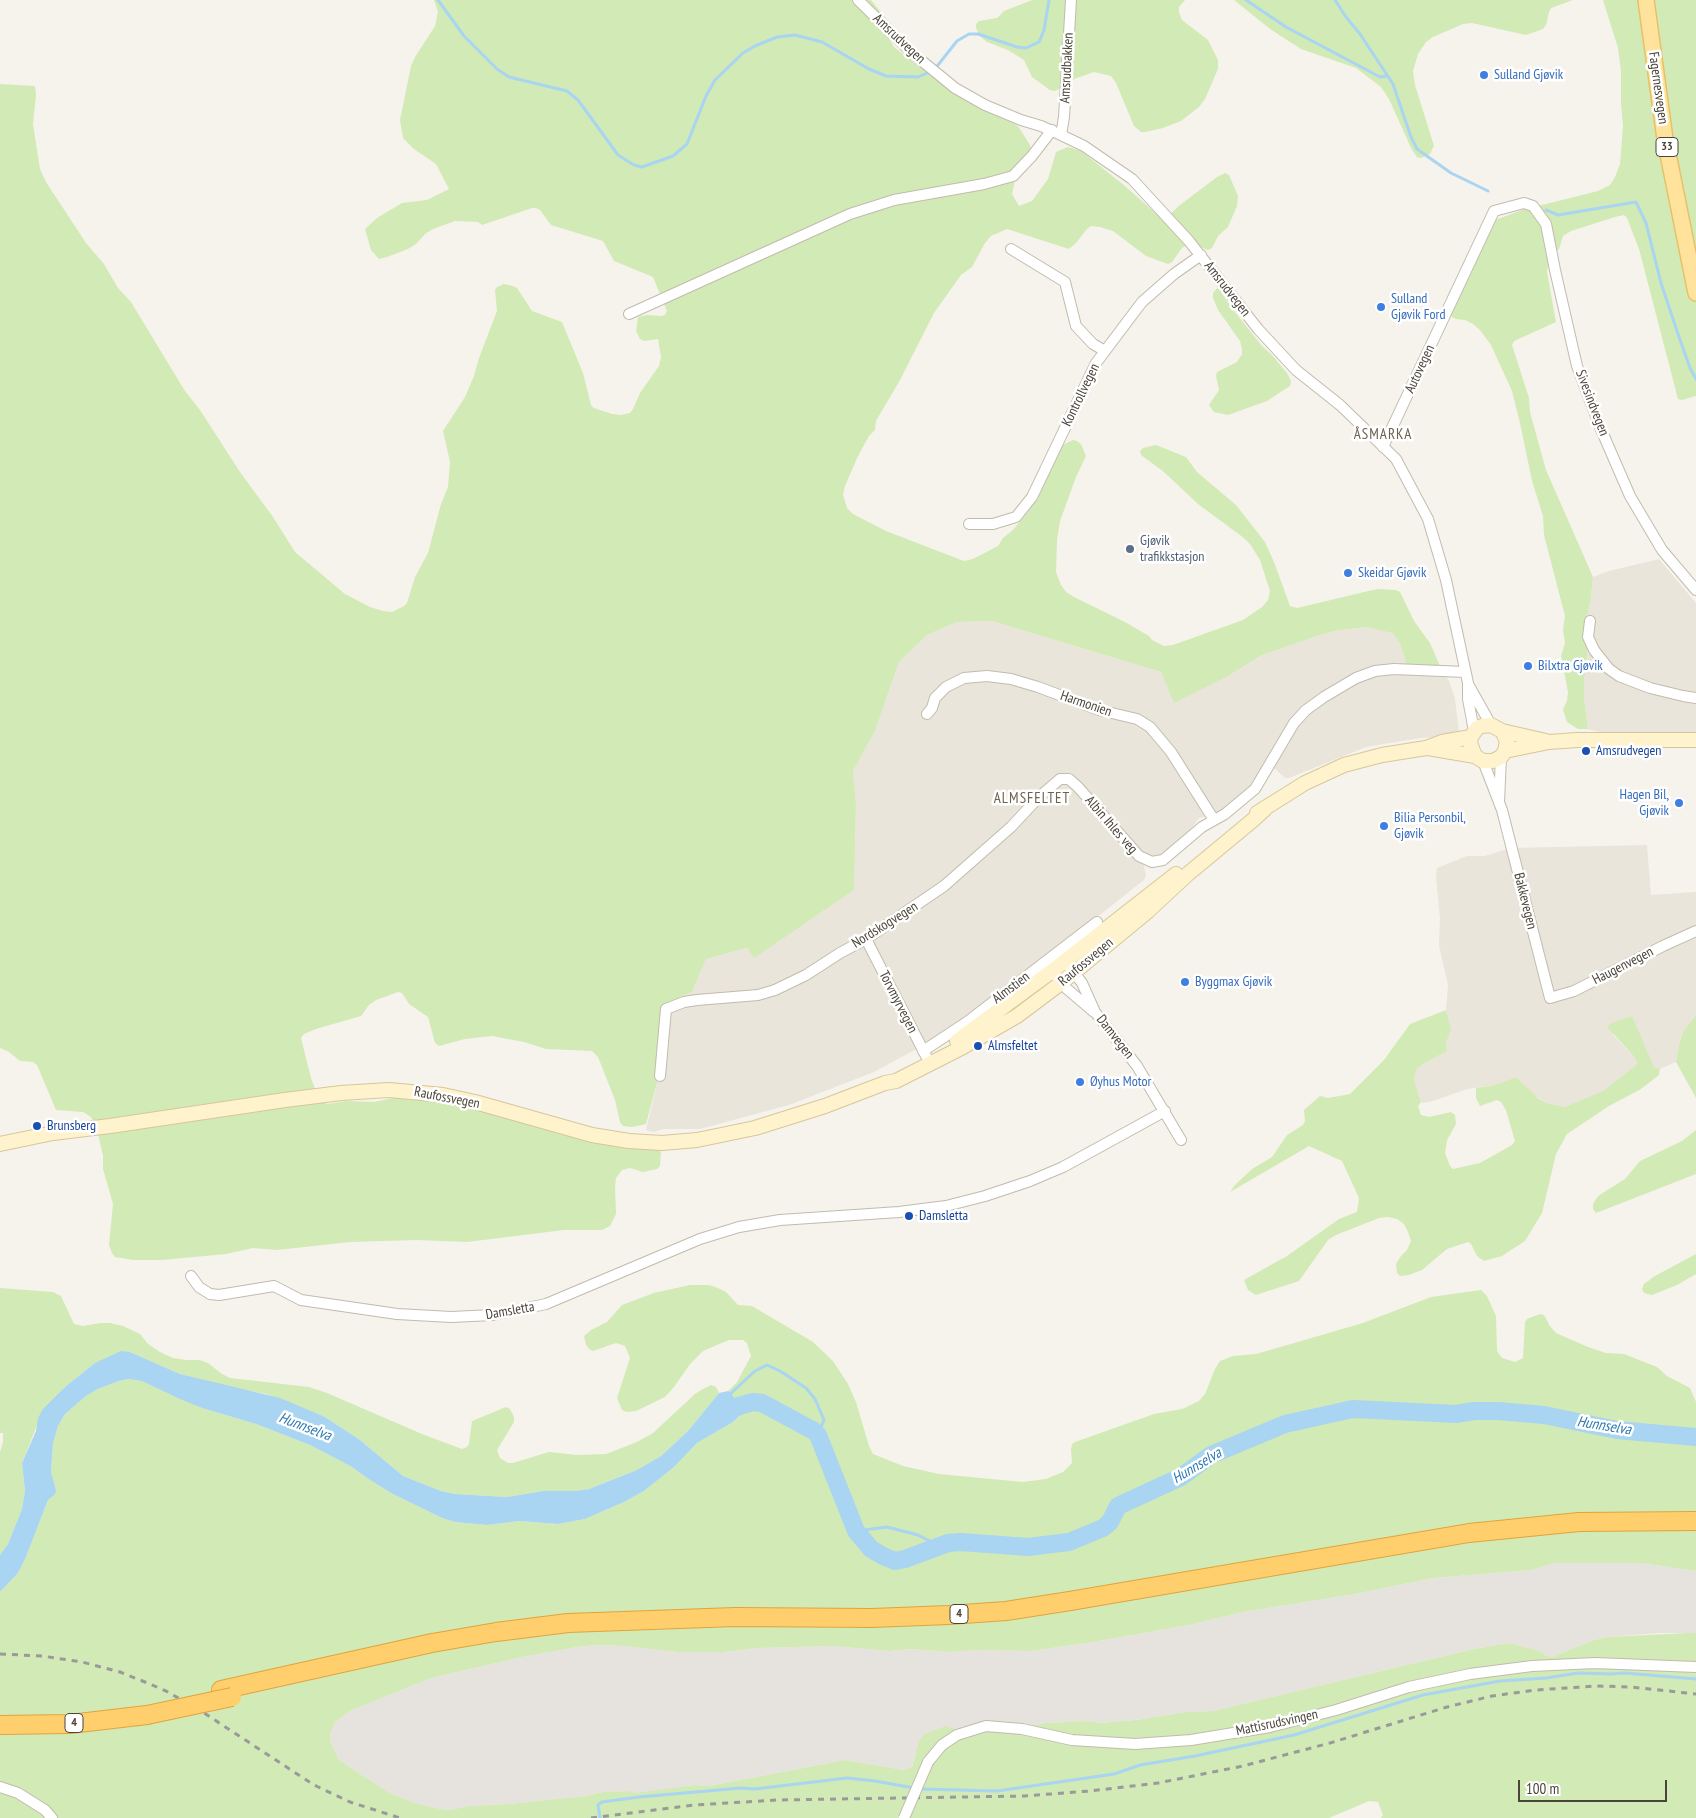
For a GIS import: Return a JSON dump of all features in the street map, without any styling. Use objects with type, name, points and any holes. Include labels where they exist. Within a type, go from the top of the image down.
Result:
[{"type":"highway","name":"4","points":[[227,1694],[432,1643],[496,1632],[568,1623],[735,1616],[882,1618],[1006,1611],[1469,1533],[1579,1522],[1696,1521]]},
{"type":"highway","name":"4","points":[[0,1725],[70,1724],[467,1646],[556,1634],[636,1629],[947,1625],[1004,1621],[1091,1608],[1455,1544],[1573,1532],[1696,1531]]},
{"type":"highway","name":"4","points":[[0,1716],[38,1716],[142,1710]]},
{"type":"main road","name":"Fagernesvegen","points":[[1646,0],[1665,139],[1696,293]]},
{"type":"main road","name":"Raufossvegen","points":[[0,1144],[53,1133],[285,1100],[341,1093],[389,1090],[435,1094],[475,1102],[558,1127],[604,1138],[648,1142],[679,1142],[731,1134],[755,1128],[826,1106],[885,1083],[896,1081],[926,1058],[964,1037],[1052,972],[1069,966],[1243,821],[1305,783],[1344,766],[1382,755],[1426,748],[1472,734],[1482,726],[1497,728],[1549,742]]},
{"type":"main road","points":[[1497,728],[1507,741],[1503,754]]},
{"type":"main road","points":[[1472,734],[1470,748],[1479,758]]},
{"type":"main road","name":"Raufossvegen","points":[[1426,748],[1493,761],[1503,754],[1549,742],[1696,740]]},
{"type":"main road","name":"Raufossvegen","points":[[926,1058],[963,1047],[1017,1016],[1061,983],[1069,966]]},
{"type":"street","name":"Amsrudvegen","points":[[858,0],[911,52],[955,88],[986,106],[1057,133],[1084,146],[1132,179],[1201,255],[1258,329],[1296,370],[1340,405],[1396,459],[1428,519],[1446,580],[1468,683],[1472,734]]},
{"type":"street","name":"Amsrudbakken","points":[[1057,133],[1064,117],[1071,0]]},
{"type":"street","points":[[628,314],[850,214],[894,200],[984,184],[1013,176],[1057,133]]},
{"type":"street","name":"Autovegen","points":[[1383,447],[1494,211],[1524,203]]},
{"type":"street","name":"Sivesindvegen","points":[[1524,203],[1533,206],[1546,224],[1554,270],[1577,366],[1600,427],[1630,496],[1662,550],[1696,590]]},
{"type":"street","points":[[1011,249],[1065,282],[1076,326],[1093,344],[1105,351]]},
{"type":"street","name":"Kontrollvegen","points":[[969,524],[993,524],[1016,517],[1032,497],[1096,363],[1142,302],[1174,274],[1201,255]]},
{"type":"street","points":[[1590,621],[1588,637],[1594,650],[1609,669],[1619,676],[1650,688],[1696,698]]},
{"type":"street","points":[[1214,820],[1225,814],[1254,789],[1294,723],[1306,710],[1356,678],[1375,671],[1394,669],[1465,672]]},
{"type":"street","name":"Harmonien","points":[[927,714],[935,698],[946,687],[964,678],[987,676],[1011,679],[1099,710],[1137,719],[1150,727],[1171,752],[1214,820]]},
{"type":"street","name":"Amsrudvegen","points":[[1468,683],[1497,728]]},
{"type":"street","name":"Bakkevegen","points":[[1499,804],[1503,754]]},
{"type":"street","name":"Bakkevegen","points":[[1479,758],[1499,804],[1550,998]]},
{"type":"street","name":"Nordskogvegen","points":[[660,1076],[666,1009],[684,1002],[744,997],[775,990],[793,982],[866,939],[944,886],[1011,827],[1054,783],[1060,780],[1071,780]]},
{"type":"street","name":"Albin Ihles veg","points":[[1071,780],[1143,859],[1156,862],[1169,856],[1202,827],[1214,820]]},
{"type":"street","name":"Almstien","points":[[926,1058],[967,1022],[1097,922]]},
{"type":"street","name":"Haugenvegen","points":[[1550,998],[1574,991],[1696,931]]},
{"type":"street","name":"Torvmyrvegen","points":[[866,939],[926,1058]]},
{"type":"street","name":"Damvegen","points":[[1069,966],[1082,983],[1095,1012],[1137,1066],[1182,1140]]},
{"type":"street","name":"Damvegen","points":[[1052,972],[1081,1002],[1095,1012]]},
{"type":"street","name":"Damsletta","points":[[191,1276],[199,1287],[210,1294],[219,1295],[274,1286],[301,1300],[398,1314],[451,1318],[493,1315],[546,1304],[700,1239],[739,1227],[780,1220],[899,1212],[946,1206],[985,1196],[1064,1167],[1165,1111]]},
{"type":"street","name":"Mattisrudsvingen","points":[[904,1818],[928,1762],[942,1745],[957,1735],[986,1726],[1022,1729],[1072,1740],[1135,1744],[1191,1740],[1270,1727],[1336,1710],[1409,1687],[1470,1674],[1532,1666],[1595,1663],[1696,1667]]},
{"type":"street","points":[[0,1787],[18,1793],[45,1810],[52,1818]]},
{"type":"shaded area","points":[[1659,559],[1696,603],[1696,732],[1671,735],[1606,734],[1588,729],[1584,697],[1584,633],[1593,577],[1609,571]]},
{"type":"shaded area","points":[[992,621],[1161,672],[1174,702],[1228,676],[1262,655],[1317,636],[1334,631],[1367,627],[1389,631],[1393,633],[1400,644],[1407,661],[1443,673],[1449,681],[1455,699],[1459,732],[1439,737],[1420,738],[1366,747],[1289,778],[1285,778],[1272,766],[1234,806],[1217,814],[1199,818],[1188,833],[1169,852],[1157,858],[1148,856],[1143,862],[1146,875],[1144,880],[954,1026],[931,1041],[874,1072],[789,1105],[700,1129],[663,1129],[654,1132],[646,1130],[659,1075],[669,1006],[675,999],[692,992],[706,959],[747,948],[754,957],[854,890],[856,804],[853,771],[875,731],[899,662],[927,635],[957,622]]},
{"type":"shaded area","points":[[1647,845],[1651,895],[1696,892],[1696,1015],[1683,1032],[1676,1062],[1660,1069],[1654,1067],[1631,1016],[1613,1035],[1632,1054],[1637,1062],[1635,1066],[1603,1091],[1586,1099],[1565,1107],[1547,1103],[1532,1094],[1516,1077],[1495,1085],[1467,1089],[1433,1101],[1421,1102],[1414,1079],[1416,1070],[1447,1051],[1446,1042],[1450,1030],[1446,1010],[1448,985],[1439,945],[1440,918],[1436,877],[1437,868],[1467,856],[1485,856],[1511,848]]},
{"type":"shaded area","points":[[1554,1563],[1641,1563],[1696,1571],[1696,1633],[1659,1633],[1608,1637],[1594,1640],[1552,1657],[1540,1651],[1509,1643],[1474,1649],[1213,1711],[1186,1712],[1136,1720],[1100,1723],[1086,1721],[954,1729],[946,1726],[915,1754],[912,1767],[904,1770],[845,1760],[709,1786],[695,1785],[636,1794],[627,1791],[603,1792],[586,1796],[468,1806],[450,1810],[414,1803],[388,1792],[339,1760],[331,1743],[330,1734],[335,1722],[350,1711],[431,1678],[522,1657],[577,1647],[596,1645],[623,1646],[678,1652],[724,1652],[756,1648],[834,1646],[889,1651],[911,1649],[948,1652],[975,1650],[1031,1651],[1189,1625],[1243,1612],[1355,1594],[1433,1578],[1532,1570]]},
{"type":"green space","points":[[434,0],[871,0],[892,29],[891,42],[894,47],[952,92],[1018,126],[1030,145],[1032,154],[1016,176],[1012,194],[1019,206],[1032,201],[1048,179],[1056,152],[1068,147],[1081,151],[1162,219],[1166,218],[1217,177],[1225,173],[1229,175],[1238,196],[1237,206],[1228,227],[1218,236],[1212,248],[1208,250],[1190,243],[1182,248],[1172,262],[1168,264],[1146,256],[1113,231],[1100,227],[1091,226],[1069,249],[1007,229],[991,236],[972,267],[961,275],[934,313],[900,380],[876,421],[875,430],[869,436],[858,456],[845,486],[843,495],[847,508],[853,514],[886,531],[964,561],[973,559],[998,546],[1003,538],[1013,530],[1028,512],[1040,493],[1060,446],[1073,440],[1077,441],[1081,444],[1086,456],[1060,521],[1057,540],[1056,572],[1061,585],[1066,592],[1074,597],[1125,622],[1149,636],[1152,640],[1164,646],[1173,645],[1243,620],[1262,607],[1268,600],[1270,591],[1260,560],[1250,544],[1198,504],[1164,472],[1141,455],[1140,451],[1143,448],[1156,445],[1186,457],[1197,472],[1236,505],[1265,542],[1290,606],[1297,608],[1377,589],[1396,590],[1400,592],[1414,621],[1430,643],[1443,673],[1405,666],[1406,661],[1400,644],[1393,633],[1366,627],[1334,631],[1262,655],[1228,676],[1174,703],[1161,672],[992,621],[957,622],[927,635],[899,662],[875,731],[853,771],[856,804],[854,890],[754,958],[747,948],[706,959],[692,992],[675,999],[669,1006],[659,1075],[646,1124],[632,1127],[623,1126],[620,1122],[615,1100],[598,1057],[592,1051],[546,1049],[524,1042],[492,1036],[465,1039],[439,1046],[435,1043],[428,1017],[409,1004],[402,993],[398,992],[376,1000],[369,1005],[361,1016],[316,1029],[304,1034],[301,1038],[311,1078],[319,1099],[327,1104],[346,1101],[374,1102],[393,1098],[429,1099],[512,1118],[562,1135],[658,1149],[661,1152],[660,1166],[657,1169],[643,1172],[630,1168],[622,1170],[616,1178],[616,1214],[610,1226],[602,1230],[564,1230],[467,1242],[416,1240],[350,1242],[277,1250],[253,1248],[226,1254],[162,1260],[133,1260],[115,1257],[109,1245],[113,1204],[103,1169],[103,1156],[98,1134],[91,1117],[83,1112],[56,1110],[37,1065],[33,1062],[20,1061],[9,1052],[0,1048],[0,84],[35,86],[33,124],[40,169],[46,182],[86,243],[104,264],[118,288],[131,302],[185,391],[200,410],[295,552],[345,594],[370,607],[392,612],[407,603],[415,577],[428,553],[441,504],[448,487],[450,462],[443,431],[465,397],[474,376],[497,311],[495,290],[497,287],[504,284],[517,288],[532,311],[562,322],[583,373],[591,405],[594,408],[612,414],[630,413],[640,393],[659,366],[661,357],[658,339],[644,341],[640,339],[636,331],[638,317],[647,315],[661,316],[665,315],[667,311],[653,277],[614,261],[603,241],[551,225],[540,210],[536,208],[482,225],[478,222],[455,221],[433,229],[408,249],[387,257],[379,259],[371,250],[365,229],[377,218],[402,203],[427,200],[449,189],[436,164],[414,149],[403,138],[400,120],[411,66],[435,26],[438,12]]},
{"type":"green space","points":[[1032,0],[1185,0],[1179,7],[1182,20],[1208,40],[1218,60],[1218,69],[1205,99],[1199,107],[1181,121],[1163,128],[1141,132],[1134,126],[1116,83],[1111,76],[1094,72],[1074,79],[1055,91],[1050,90],[1032,77],[1024,60],[1008,50],[987,42],[980,36],[976,28],[976,24],[979,21],[997,18],[1004,11]]},
{"type":"green space","points":[[1234,0],[1573,0],[1551,8],[1543,29],[1526,35],[1472,23],[1463,24],[1426,42],[1418,54],[1413,71],[1415,85],[1434,146],[1430,154],[1421,158],[1417,157],[1412,150],[1389,99],[1381,87],[1356,68],[1301,49],[1270,29]]},
{"type":"green space","points":[[1603,0],[1696,0],[1696,396],[1682,400],[1678,399],[1639,249],[1627,218],[1624,215],[1615,217],[1571,231],[1563,236],[1559,249],[1549,258],[1547,272],[1556,322],[1514,341],[1512,345],[1529,398],[1530,412],[1546,470],[1593,577],[1584,633],[1587,656],[1584,697],[1588,729],[1578,729],[1567,722],[1563,709],[1567,701],[1568,692],[1561,656],[1565,643],[1563,630],[1565,616],[1544,535],[1543,516],[1532,481],[1512,391],[1491,345],[1480,330],[1465,320],[1456,319],[1448,315],[1487,223],[1522,210],[1598,191],[1610,185],[1615,177],[1620,164],[1623,126],[1621,71],[1618,48]]},
{"type":"green space","points":[[1218,287],[1231,307],[1262,346],[1287,373],[1291,381],[1290,386],[1267,401],[1228,415],[1214,412],[1209,405],[1219,390],[1217,372],[1237,362],[1242,354],[1242,349],[1240,341],[1218,310],[1213,298],[1213,293]]},
{"type":"green space","points":[[1446,1010],[1451,1030],[1446,1042],[1447,1051],[1423,1064],[1416,1070],[1414,1079],[1421,1102],[1418,1106],[1421,1115],[1429,1117],[1451,1112],[1455,1115],[1456,1124],[1447,1140],[1445,1153],[1453,1169],[1480,1163],[1512,1145],[1515,1141],[1506,1110],[1501,1102],[1497,1100],[1480,1106],[1476,1098],[1476,1088],[1495,1085],[1516,1077],[1539,1099],[1565,1107],[1603,1091],[1635,1066],[1637,1062],[1632,1054],[1607,1027],[1610,1024],[1632,1016],[1654,1067],[1660,1069],[1659,1075],[1641,1089],[1609,1106],[1567,1134],[1556,1154],[1542,1213],[1525,1241],[1502,1256],[1484,1261],[1477,1256],[1468,1242],[1447,1249],[1422,1270],[1400,1276],[1397,1273],[1396,1264],[1407,1250],[1411,1241],[1408,1232],[1404,1224],[1397,1219],[1379,1218],[1328,1240],[1299,1281],[1256,1295],[1248,1290],[1244,1280],[1287,1256],[1339,1219],[1357,1212],[1359,1198],[1342,1161],[1309,1146],[1230,1192],[1252,1169],[1272,1157],[1287,1135],[1303,1125],[1305,1121],[1304,1110],[1320,1096],[1328,1098],[1350,1094],[1384,1060],[1410,1024]]},
{"type":"green space","points":[[1696,1015],[1696,1098],[1676,1062],[1683,1032]]},
{"type":"green space","points":[[1696,1130],[1696,1174],[1596,1213],[1593,1209],[1593,1204],[1598,1196],[1625,1179],[1640,1161],[1682,1141]]},
{"type":"green space","points":[[1696,1254],[1696,1274],[1677,1285],[1652,1295],[1644,1293],[1642,1289],[1644,1284]]},
{"type":"green space","points":[[690,1285],[709,1285],[718,1288],[726,1292],[738,1305],[752,1306],[813,1342],[833,1361],[848,1384],[873,1454],[903,1466],[939,1474],[1023,1482],[1046,1479],[1063,1472],[1072,1463],[1071,1449],[1072,1444],[1075,1442],[1154,1414],[1182,1409],[1199,1401],[1205,1394],[1220,1361],[1233,1356],[1256,1354],[1363,1323],[1431,1297],[1481,1290],[1487,1296],[1496,1316],[1497,1351],[1502,1358],[1515,1362],[1523,1358],[1525,1322],[1527,1319],[1540,1314],[1544,1315],[1556,1333],[1588,1347],[1606,1353],[1624,1354],[1657,1367],[1667,1376],[1690,1388],[1696,1402],[1696,1571],[1641,1563],[1554,1563],[1532,1570],[1433,1578],[1355,1594],[1243,1612],[1189,1625],[1031,1651],[975,1650],[948,1652],[911,1649],[889,1651],[834,1646],[756,1648],[724,1652],[678,1652],[623,1646],[596,1645],[577,1647],[522,1657],[431,1678],[350,1711],[335,1722],[330,1734],[331,1743],[339,1760],[388,1792],[414,1803],[450,1810],[468,1806],[586,1796],[603,1792],[627,1791],[636,1793],[695,1785],[709,1786],[845,1760],[904,1770],[912,1767],[919,1741],[925,1734],[946,1726],[955,1729],[1086,1721],[1100,1723],[1136,1720],[1186,1712],[1213,1711],[1474,1649],[1509,1643],[1540,1651],[1552,1657],[1594,1640],[1608,1637],[1696,1633],[1696,1818],[1381,1818],[1383,1815],[1378,1802],[1369,1801],[1329,1818],[0,1818],[0,1592],[18,1573],[48,1500],[56,1490],[51,1472],[53,1443],[58,1426],[65,1414],[86,1396],[119,1381],[128,1379],[142,1381],[202,1408],[256,1424],[310,1445],[352,1467],[391,1493],[442,1518],[455,1522],[487,1525],[520,1521],[558,1524],[585,1519],[644,1491],[674,1467],[697,1443],[733,1422],[741,1414],[739,1406],[728,1391],[737,1382],[751,1356],[747,1343],[743,1340],[729,1340],[703,1351],[690,1364],[665,1397],[636,1411],[627,1412],[622,1410],[617,1398],[630,1358],[625,1346],[616,1343],[593,1351],[586,1345],[584,1336],[607,1322],[622,1305],[654,1293]]},
{"type":"green space","points":[[0,1288],[53,1292],[61,1296],[74,1324],[83,1326],[110,1323],[123,1326],[140,1334],[148,1344],[173,1358],[200,1360],[208,1363],[230,1378],[309,1387],[462,1449],[469,1444],[472,1421],[506,1407],[510,1409],[514,1422],[497,1450],[500,1458],[508,1463],[549,1452],[577,1455],[606,1454],[637,1442],[653,1433],[695,1394],[703,1389],[711,1385],[716,1387],[719,1393],[688,1431],[661,1456],[637,1470],[589,1489],[543,1491],[507,1497],[455,1494],[441,1491],[403,1476],[360,1440],[325,1417],[266,1394],[180,1374],[130,1352],[95,1363],[66,1386],[43,1410],[22,1463],[25,1491],[22,1509],[8,1544],[0,1555],[0,1452],[3,1433],[0,1433]]},
{"type":"water","points":[[121,1351],[130,1352],[180,1374],[280,1398],[325,1417],[360,1440],[403,1476],[441,1491],[455,1494],[507,1497],[543,1491],[589,1489],[637,1470],[661,1456],[688,1431],[719,1393],[728,1391],[731,1393],[739,1406],[741,1414],[733,1422],[697,1443],[674,1467],[644,1491],[624,1502],[585,1519],[558,1524],[520,1521],[487,1525],[455,1522],[442,1518],[391,1493],[352,1467],[310,1445],[256,1424],[202,1408],[142,1381],[128,1379],[119,1381],[86,1396],[65,1414],[58,1426],[53,1443],[51,1472],[56,1490],[55,1494],[48,1500],[18,1573],[0,1592],[0,1555],[8,1544],[22,1509],[25,1491],[22,1463],[36,1431],[38,1418],[43,1409],[66,1386],[95,1363]]},
{"type":"waterway","points":[[438,0],[464,36],[497,69],[509,77],[567,91],[578,100],[618,155],[634,165],[642,167],[673,156],[687,144],[706,96],[715,80],[743,53],[755,46],[777,37],[795,35],[822,42],[869,69],[886,76],[918,77],[934,70],[957,41],[969,34],[978,34],[1017,47],[1026,48],[1039,42],[1044,30],[1049,0]]},
{"type":"waterway","points":[[1246,0],[1286,27],[1380,77],[1387,76]]},
{"type":"waterway","points":[[1335,0],[1393,84],[1417,149],[1451,173],[1488,191]]},
{"type":"waterway","points":[[1546,210],[1558,215],[1636,202],[1646,223],[1661,283],[1690,368],[1696,379]]},
{"type":"waterway","name":"Hunnselva","points":[[728,1396],[755,1371],[767,1365],[806,1388],[815,1399],[824,1420],[818,1435]]},
{"type":"waterway","name":"Hunnselva","points":[[717,1417],[739,1406],[753,1402],[762,1403],[814,1431],[818,1435],[856,1531],[871,1549],[895,1561],[948,1543],[961,1542],[1028,1547],[1069,1542],[1103,1528],[1110,1522],[1118,1506],[1181,1477],[1211,1455],[1285,1424],[1353,1409],[1456,1414],[1474,1411],[1498,1411],[1544,1415],[1617,1430],[1696,1437]]},
{"type":"waterway","points":[[856,1531],[887,1527],[918,1535],[939,1546]]},
{"type":"waterway","points":[[920,1789],[997,1791],[1114,1774],[1140,1765],[1195,1756],[1294,1735],[1423,1695],[1500,1681],[1546,1678],[1578,1673],[1625,1673],[1696,1679]]},
{"type":"waterway","points":[[600,1818],[598,1805],[602,1802],[639,1797],[741,1788],[755,1789],[847,1778],[914,1788]]},
{"type":"railway","points":[[0,1654],[42,1656],[82,1662],[120,1672],[145,1682],[166,1691],[201,1711],[314,1785],[350,1802],[400,1818]]},
{"type":"railway","points":[[591,1818],[695,1805],[777,1800],[1024,1796],[1090,1791],[1158,1783],[1243,1766],[1330,1743],[1447,1707],[1492,1696],[1536,1690],[1597,1686],[1631,1687],[1696,1694]]},
{"type":"place","name":"Sulland Gjøvik","points":[[1484,75]]},
{"type":"place","name":"Sulland Gjøvik Ford","points":[[1381,307]]},
{"type":"place","name":"Gjøvik trafikkstasjon","points":[[1130,549]]},
{"type":"place","name":"Skeidar Gjøvik","points":[[1348,573]]},
{"type":"place","name":"Bilxtra Gjøvik","points":[[1528,666]]},
{"type":"place","name":"Amsrudvegen","points":[[1586,751]]},
{"type":"place","name":"Hagen Bil, Gjøvik","points":[[1679,803]]},
{"type":"place","name":"Bilia Personbil, Gjøvik","points":[[1384,826]]},
{"type":"place","name":"Byggmax Gjøvik","points":[[1185,982]]},
{"type":"place","name":"Almsfeltet","points":[[978,1046]]},
{"type":"place","name":"Øyhus Motor","points":[[1080,1082]]},
{"type":"place","name":"Brunsberg","points":[[37,1126]]},
{"type":"place","name":"Damsletta","points":[[909,1216]]},
{"type":"district","name":"ÅSMARKA","points":[[1383,435]]},
{"type":"district","name":"ALMSFELTET","points":[[1032,799]]}]
